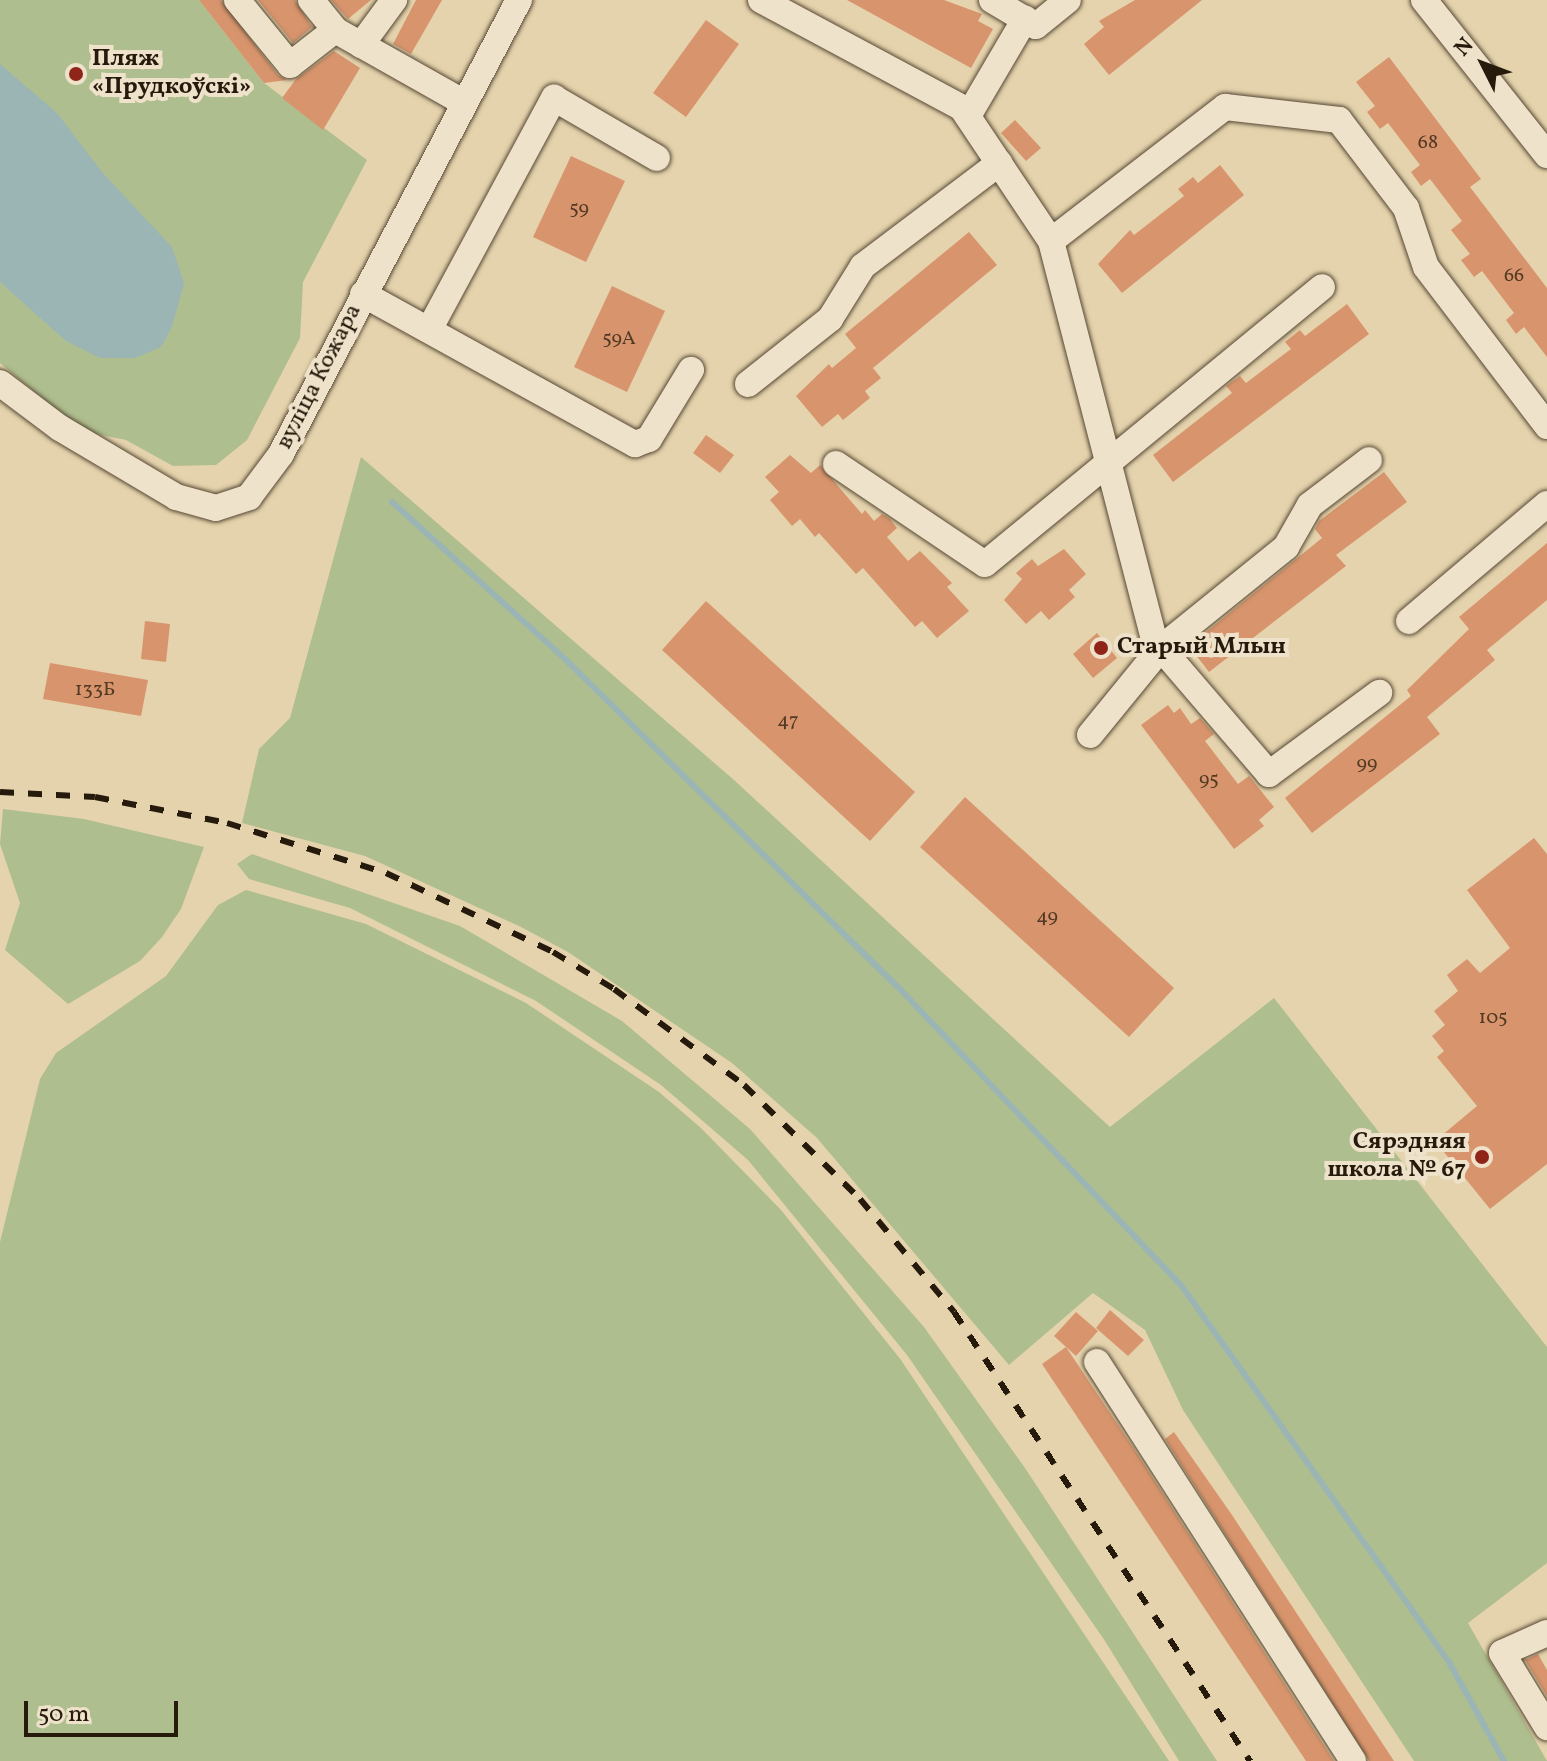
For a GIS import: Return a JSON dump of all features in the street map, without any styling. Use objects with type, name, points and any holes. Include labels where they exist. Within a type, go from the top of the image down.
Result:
[{"type":"street","points":[[237,0],[290,65],[335,30]]},
{"type":"street","points":[[311,0],[335,30],[463,102]]},
{"type":"street","name":"вуліца Кожара","points":[[0,383],[60,428],[176,497],[216,508],[230,506],[249,497],[281,454],[519,0]]},
{"type":"street","points":[[761,0],[962,108],[1051,241],[1154,638],[1269,774],[1379,693]]},
{"type":"street","points":[[992,0],[1036,26],[1068,0]]},
{"type":"street","points":[[1424,0],[1547,155]]},
{"type":"street","points":[[361,45],[392,1]]},
{"type":"street","points":[[968,116],[1025,19]]},
{"type":"street","points":[[429,330],[554,98],[657,158]]},
{"type":"street","points":[[1051,241],[1225,107],[1339,120],[1406,208],[1426,267],[1547,426]]},
{"type":"street","points":[[748,384],[830,319],[863,266],[999,163]]},
{"type":"street","points":[[836,464],[985,564],[1322,287]]},
{"type":"street","points":[[363,294],[635,444],[649,439],[691,370]]},
{"type":"street","points":[[1090,735],[1161,648],[1286,547],[1310,505],[1369,460]]},
{"type":"street","points":[[1409,621],[1547,504]]},
{"type":"street","points":[[1097,1362],[1353,1761]]},
{"type":"street","points":[[1544,1641],[1502,1653],[1547,1727]]},
{"type":"green space","points":[[0,0],[199,0],[264,83],[367,160],[303,282],[300,338],[247,440],[216,465],[173,466],[126,440],[82,431],[0,363]]},
{"type":"green space","points":[[361,457],[734,780],[1110,1127],[1274,998],[1547,1347],[1547,1563],[1468,1623],[1547,1761],[1414,1761],[1183,1410],[1145,1330],[1093,1293],[1009,1365],[817,1138],[732,1063],[568,952],[521,927],[365,856],[242,823],[259,749],[290,718]]},
{"type":"green space","points":[[3,809],[84,819],[204,847],[181,909],[162,937],[140,961],[68,1004],[5,950],[20,903],[0,844]]},
{"type":"green space","points":[[252,854],[460,926],[622,1021],[750,1129],[924,1327],[1025,1468],[1217,1761],[1179,1761],[1105,1641],[907,1355],[748,1160],[661,1085],[536,1001],[350,908],[249,879],[237,864]]},
{"type":"green space","points":[[246,890],[366,924],[526,1003],[659,1092],[701,1128],[781,1210],[901,1360],[1169,1761],[0,1761],[0,1242],[40,1079],[56,1053],[166,976],[218,905]]},
{"type":"water","points":[[0,64],[57,113],[102,172],[172,247],[184,283],[172,327],[161,347],[135,358],[100,358],[66,341],[0,282]]},
{"type":"building","points":[[199,0],[221,0],[278,75],[287,80],[264,83]]},
{"type":"building","points":[[258,0],[295,0],[312,27],[293,43]]},
{"type":"building","points":[[331,0],[371,0],[348,19]]},
{"type":"building","points":[[416,0],[442,0],[411,54],[393,44]]},
{"type":"building","points":[[847,0],[944,0],[982,14],[978,21],[993,29],[971,68]]},
{"type":"building","points":[[1135,0],[1202,0],[1109,75],[1084,44],[1104,27],[1099,21]]},
{"type":"building","points":[[706,20],[739,44],[686,117],[653,93]]},
{"type":"building","points":[[334,51],[360,68],[323,130],[282,98],[296,79]]},
{"type":"building","points":[[1389,57],[1481,179],[1470,187],[1547,288],[1547,357],[1524,327],[1516,334],[1506,320],[1514,313],[1482,271],[1474,277],[1461,260],[1470,254],[1451,230],[1462,221],[1430,179],[1421,186],[1411,172],[1420,165],[1388,123],[1380,129],[1367,112],[1375,106],[1356,82]]},
{"type":"building","points":[[1015,120],[1041,148],[1026,161],[1001,133]]},
{"type":"building","points":[[571,156],[625,181],[586,262],[533,237]]},
{"type":"building","points":[[1220,165],[1244,195],[1122,293],[1098,264],[1130,230],[1134,235],[1184,196],[1178,189],[1193,177],[1198,183]]},
{"type":"building","points":[[969,232],[997,265],[873,368],[881,378],[865,391],[870,398],[843,420],[838,414],[822,427],[796,396],[829,364],[832,368],[856,348],[845,334]]},
{"type":"building","points":[[612,286],[665,311],[627,392],[574,367]]},
{"type":"building","points":[[1347,304],[1369,334],[1173,482],[1153,455],[1232,393],[1226,386],[1240,376],[1246,383],[1291,349],[1285,342],[1300,330],[1305,336]]},
{"type":"building","points":[[706,435],[734,455],[720,473],[693,453]]},
{"type":"building","points":[[790,455],[811,473],[820,465],[862,514],[865,510],[874,521],[882,514],[890,519],[897,528],[887,537],[908,561],[920,551],[952,583],[947,587],[969,611],[937,638],[922,621],[915,627],[863,568],[856,574],[819,533],[815,537],[800,519],[792,526],[770,500],[779,492],[765,477]]},
{"type":"building","points":[[1384,472],[1407,502],[1336,555],[1346,566],[1209,672],[1189,646],[1322,538],[1315,529],[1319,521]]},
{"type":"building","points":[[1547,543],[1547,600],[1487,650],[1495,660],[1427,717],[1440,734],[1312,833],[1285,798],[1411,696],[1407,690],[1469,629],[1459,617]]},
{"type":"building","points":[[1064,549],[1086,574],[1069,590],[1075,597],[1049,620],[1041,611],[1026,624],[1004,600],[1022,579],[1016,573],[1032,559],[1038,566]]},
{"type":"building","points":[[706,601],[915,792],[870,841],[662,650]]},
{"type":"building","points":[[145,621],[170,624],[166,662],[141,659]]},
{"type":"building","points":[[1097,633],[1117,658],[1093,678],[1073,654]]},
{"type":"building","points":[[50,663],[148,680],[141,716],[43,699]]},
{"type":"building","points":[[1168,705],[1174,713],[1180,708],[1191,724],[1200,718],[1214,734],[1205,741],[1238,784],[1249,776],[1274,807],[1259,820],[1264,826],[1234,849],[1141,725]]},
{"type":"building","points":[[965,797],[1174,988],[1129,1037],[920,847]]},
{"type":"building","points":[[1534,838],[1547,854],[1547,1164],[1490,1209],[1435,1141],[1477,1106],[1437,1057],[1444,1051],[1432,1036],[1445,1025],[1434,1011],[1458,991],[1447,975],[1467,959],[1480,973],[1510,948],[1467,890]]},
{"type":"building","points":[[1110,1310],[1144,1340],[1128,1356],[1096,1328]]},
{"type":"building","points":[[1076,1312],[1098,1331],[1076,1356],[1054,1336]]},
{"type":"building","points":[[1066,1347],[1334,1761],[1306,1761],[1042,1364]]},
{"type":"building","points":[[1174,1432],[1394,1761],[1369,1761],[1165,1439]]},
{"type":"building","points":[[1538,1654],[1547,1670],[1547,1696],[1525,1660]]},
{"type":"waterway","points":[[392,502],[566,660],[897,986],[1181,1285],[1450,1664],[1504,1761]]},
{"type":"railway","points":[[0,792],[95,797],[227,823],[386,873],[553,952],[614,989],[744,1085],[860,1199],[954,1312],[1250,1761]]},
{"type":"place","name":"Пляж «Прудкоўскі»","points":[[76,74]]},
{"type":"place","name":"Старый Млын","points":[[1101,648]]},
{"type":"place","name":"Сярэдняя школа № 67","points":[[1482,1157]]}]
